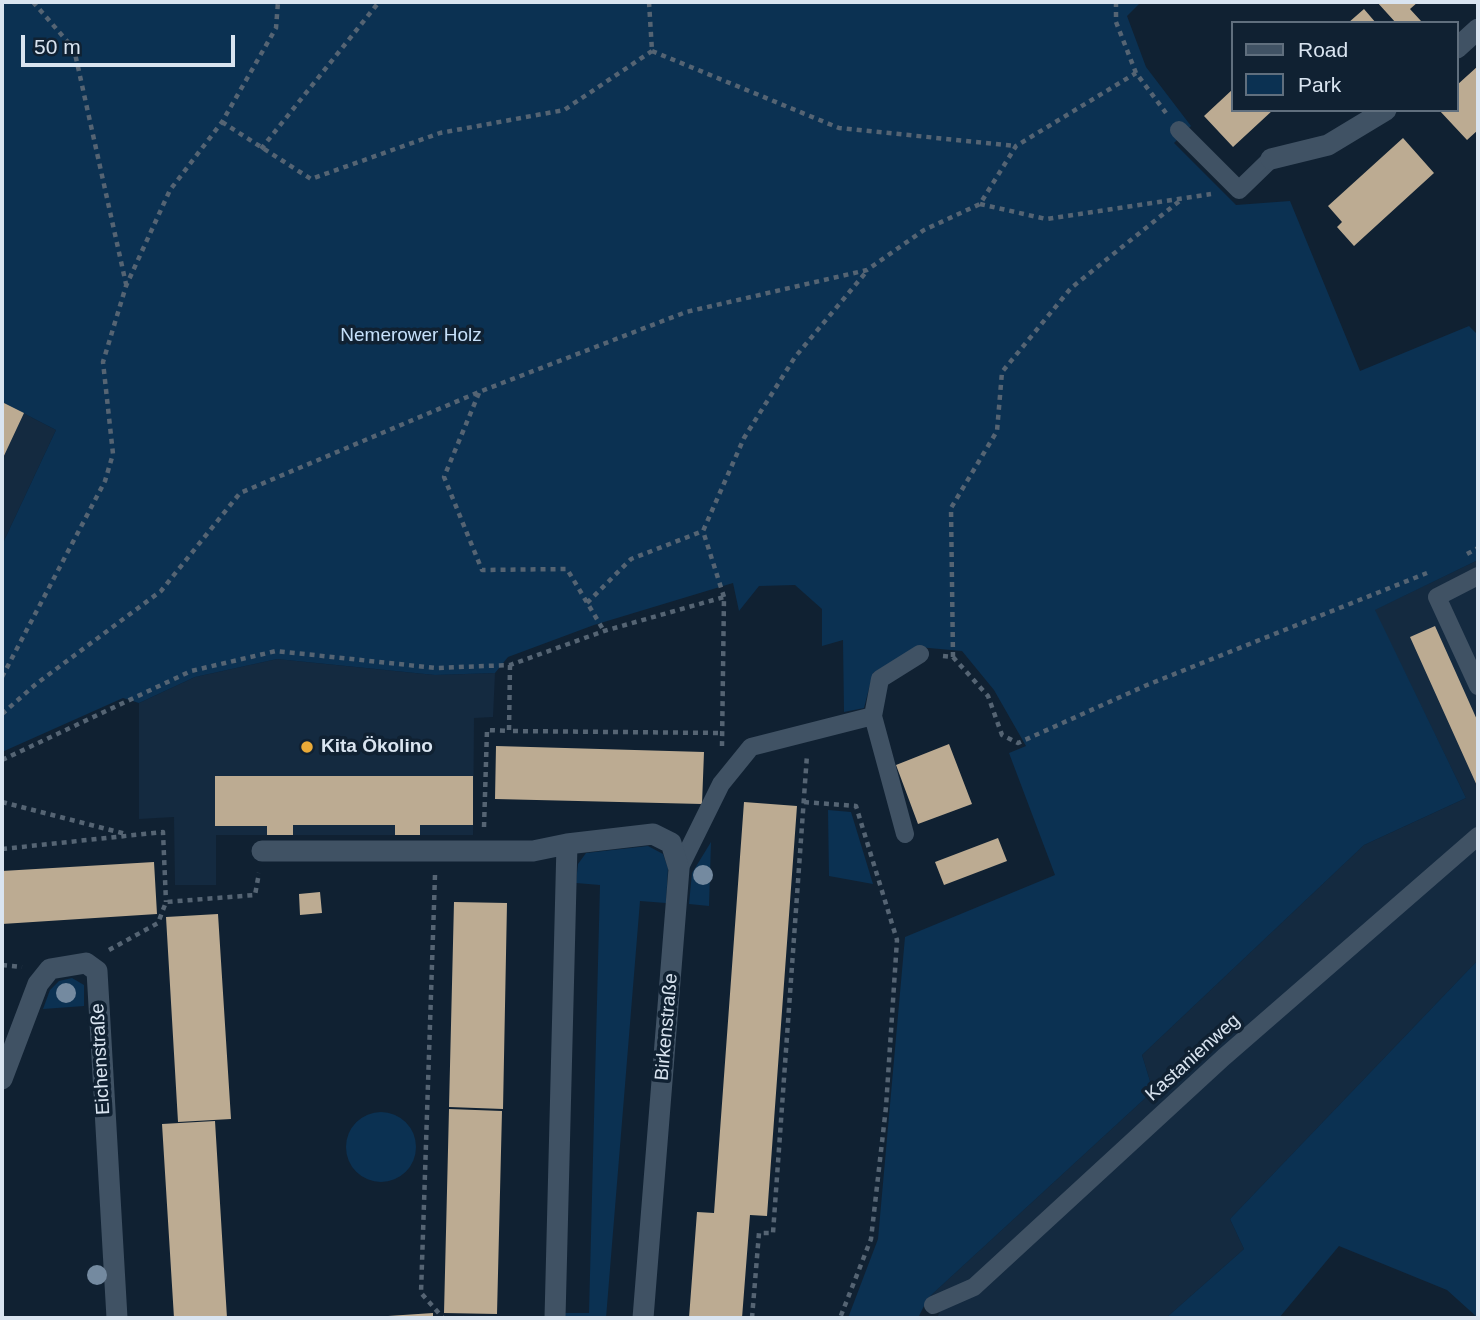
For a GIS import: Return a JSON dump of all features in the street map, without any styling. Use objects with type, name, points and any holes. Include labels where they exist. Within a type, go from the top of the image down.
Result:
[{"type":"street","points":[[1459,46],[1478,29]]},
{"type":"street","points":[[1271,159],[1328,145],[1383,112]]},
{"type":"street","points":[[262,852],[436,849],[533,851],[567,844],[653,834],[671,843],[679,869]]},
{"type":"street","points":[[555,1318],[567,844]]},
{"type":"street","name":"Birkenstraße","points":[[643,1318],[679,869]]},
{"type":"street","points":[[2,1079],[38,984],[50,969],[86,963]]},
{"type":"street","name":"Eichenstraße","points":[[86,963],[97,971],[117,1318]]},
{"type":"lane","points":[[1180,130],[1239,190],[1271,159]]},
{"type":"lane","points":[[1478,576],[1437,597],[1478,685]]},
{"type":"lane","points":[[905,834],[873,716],[880,679],[920,654]]},
{"type":"lane","points":[[679,869],[721,784],[751,747],[873,716]]},
{"type":"lane","name":"Kastanienweg","points":[[933,1306],[974,1287],[1224,1057],[1478,836]]},
{"type":"path","points":[[33,2],[74,49],[126,286]]},
{"type":"path","points":[[2,675],[106,481],[113,454],[103,362],[126,286],[170,190],[222,122],[276,28],[278,2]]},
{"type":"path","points":[[261,149],[379,2]]},
{"type":"path","points":[[649,2],[652,51]]},
{"type":"path","points":[[1116,2],[1116,22],[1136,73],[1180,130]]},
{"type":"path","points":[[222,122],[311,179],[440,133],[564,110],[652,51]]},
{"type":"path","points":[[652,51],[839,128],[1016,146]]},
{"type":"path","points":[[721,784],[724,597],[702,531],[744,438],[795,357],[867,270],[924,230],[980,204],[1016,146],[1136,73]]},
{"type":"path","points":[[980,204],[1046,219],[1239,190]]},
{"type":"path","points":[[1182,199],[1071,288],[1002,372],[997,431],[951,508],[953,657],[988,696],[1002,735],[1018,743],[1147,685],[1432,571]]},
{"type":"path","points":[[2,713],[36,684],[161,591],[240,493],[479,392],[686,312],[867,270]]},
{"type":"path","points":[[479,392],[444,477],[482,570],[568,569],[604,631]]},
{"type":"path","points":[[587,603],[631,559],[702,531]]},
{"type":"path","points":[[1455,559],[1478,548]]},
{"type":"path","points":[[2,760],[191,671],[276,651],[436,668],[510,665],[604,631],[724,597]]},
{"type":"path","points":[[920,654],[953,657]]},
{"type":"path","points":[[509,731],[510,665]]},
{"type":"path","points":[[482,850],[487,730],[722,733]]},
{"type":"path","points":[[752,1318],[758,1233],[773,1233],[808,734]]},
{"type":"path","points":[[2,802],[131,835]]},
{"type":"path","points":[[804,802],[856,806],[897,940],[886,1107],[871,1238],[839,1318]]},
{"type":"path","points":[[2,849],[163,832],[166,902],[158,923],[86,963]]},
{"type":"path","points":[[436,849],[421,1293],[443,1318]]},
{"type":"path","points":[[166,902],[255,895],[262,852]]},
{"type":"shaded area","points":[[2,402],[56,430],[2,545]]},
{"type":"shaded area","points":[[1478,560],[1478,960],[1230,1219],[1244,1249],[1166,1318],[937,1318],[941,1309],[928,1298],[1153,1091],[1142,1055],[1364,845],[1466,798],[1374,610]]},
{"type":"shaded area","name":"Kita Ökolino","points":[[277,659],[435,675],[495,673],[493,717],[474,718],[473,835],[216,835],[216,885],[175,885],[174,817],[139,819],[139,703],[195,677]]},
{"type":"green space","name":"Nemerower Holz","points":[[2,2],[1141,2],[1127,16],[1146,67],[1191,126],[1174,143],[1236,205],[1290,201],[1360,371],[1469,326],[1478,335],[1478,560],[1375,610],[1466,798],[1364,845],[1142,1055],[1153,1091],[928,1298],[918,1318],[848,1318],[878,1239],[905,937],[1055,875],[1009,753],[1026,746],[994,690],[962,651],[918,647],[873,673],[864,708],[844,712],[843,640],[822,646],[822,609],[795,585],[759,586],[739,611],[733,583],[594,625],[508,657],[495,673],[435,675],[277,659],[195,677],[139,703],[123,698],[2,752],[2,545],[56,430],[2,402]]},
{"type":"green space","points":[[828,810],[851,812],[873,884],[829,876]]},
{"type":"green space","points":[[711,842],[709,906],[689,904],[692,873]]},
{"type":"green space","points":[[648,846],[663,854],[668,868],[666,903],[640,901],[606,1318],[564,1318],[564,1313],[589,1313],[600,885],[576,883],[578,864],[586,853]]},
{"type":"green space","points":[[1478,960],[1478,1318],[1447,1290],[1339,1246],[1279,1318],[1166,1318],[1244,1249],[1230,1219]]},
{"type":"green space","points":[[72,978],[84,985],[84,1006],[43,1009],[50,990],[59,981]]},
{"type":"green space","points":[[381,1112],[406,1122],[416,1147],[406,1172],[381,1182],[356,1172],[346,1147],[356,1122]]},
{"type":"building","points":[[1377,2],[1418,2],[1410,9],[1421,21],[1394,21]]},
{"type":"building","points":[[1364,9],[1374,21],[1350,21]]},
{"type":"building","points":[[1478,66],[1478,130],[1467,140],[1441,112],[1459,112],[1459,83]]},
{"type":"building","points":[[1232,90],[1232,112],[1271,112],[1233,147],[1204,116]]},
{"type":"building","points":[[1403,138],[1434,173],[1354,246],[1337,227],[1342,222],[1328,206]]},
{"type":"building","points":[[2,402],[24,413],[2,460]]},
{"type":"building","points":[[1435,626],[1478,722],[1478,788],[1410,637]]},
{"type":"building","points":[[949,744],[972,804],[918,824],[896,765]]},
{"type":"building","points":[[496,746],[704,752],[702,804],[495,799]]},
{"type":"building","points":[[215,776],[473,776],[473,825],[420,825],[420,835],[395,835],[395,825],[293,825],[293,835],[267,835],[267,826],[215,826]]},
{"type":"building","points":[[744,802],[797,806],[767,1216],[750,1215],[742,1318],[689,1318],[697,1212],[714,1213]]},
{"type":"building","points":[[998,838],[1007,861],[944,885],[935,862]]},
{"type":"building","points":[[154,862],[157,914],[2,924],[2,871]]},
{"type":"building","points":[[320,892],[322,913],[300,915],[299,894]]},
{"type":"building","points":[[454,902],[507,903],[503,1109],[449,1107]]},
{"type":"building","points":[[218,914],[231,1119],[178,1122],[166,917]]},
{"type":"building","points":[[449,1109],[502,1111],[497,1314],[444,1313]]},
{"type":"building","points":[[215,1121],[227,1318],[174,1318],[162,1124]]},
{"type":"building","points":[[433,1313],[433,1318],[388,1318],[388,1316]]},
{"type":"place","name":"Kita Ökolino","points":[[307,747]]}]
